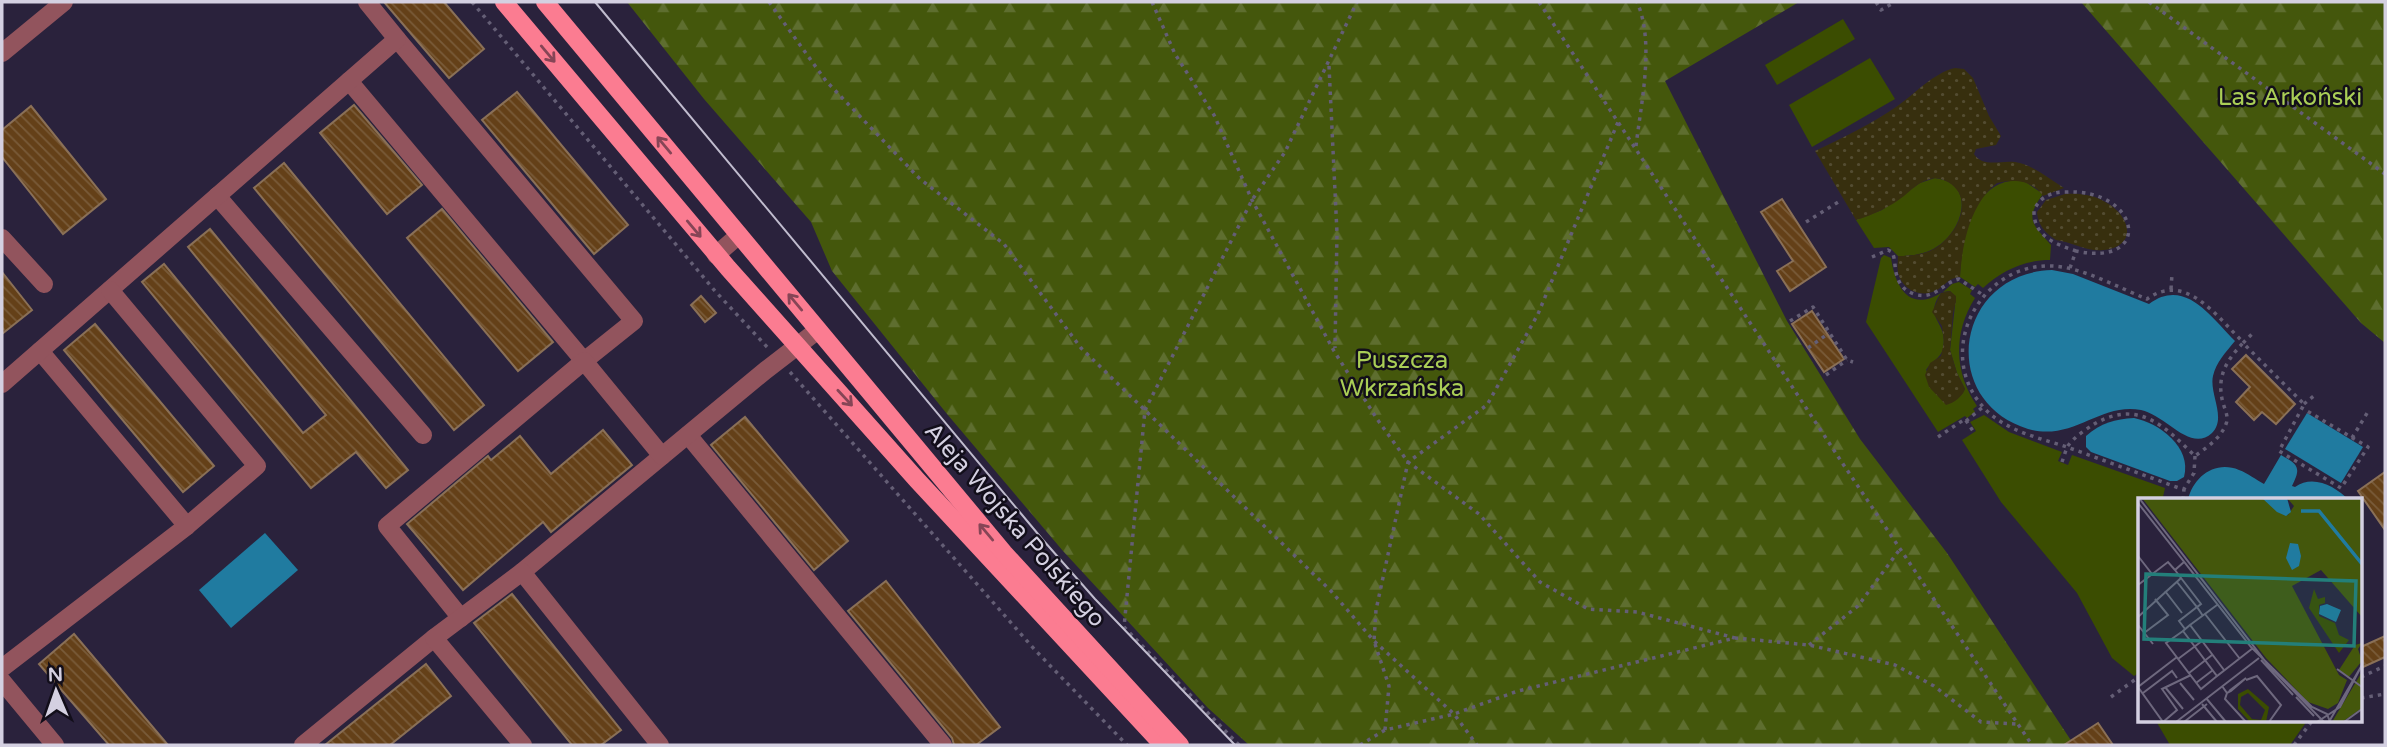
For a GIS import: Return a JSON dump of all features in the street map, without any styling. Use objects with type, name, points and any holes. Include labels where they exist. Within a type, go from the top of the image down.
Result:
[{"type":"main road","name":"Aleja Wojska Polskiego","points":[[504,2],[716,255],[917,480],[1163,745]]},
{"type":"main road","name":"Aleja Wojska Polskiego","points":[[545,2],[1004,553],[1181,745]]},
{"type":"street","points":[[2,53],[64,2]]},
{"type":"street","points":[[367,2],[634,321],[387,526],[461,618]]},
{"type":"street","points":[[2,384],[397,38]]},
{"type":"street","points":[[349,81],[662,456]]},
{"type":"street","points":[[217,196],[422,435]]},
{"type":"street","points":[[716,255],[740,235]]},
{"type":"street","points":[[2,238],[44,285]]},
{"type":"street","points":[[2,668],[187,526],[257,466],[110,290]]},
{"type":"street","points":[[303,745],[433,638],[522,572],[779,360],[818,331]]},
{"type":"street","points":[[40,351],[187,526]]},
{"type":"street","points":[[688,435],[943,745]]},
{"type":"street","points":[[522,572],[660,745]]},
{"type":"street","points":[[433,638],[523,745]]},
{"type":"street","points":[[2,681],[55,745]]},
{"type":"path","points":[[472,2],[715,291],[1035,650],[1127,745]]},
{"type":"path","points":[[769,2],[825,81],[919,179],[1004,244],[1081,348],[1331,591],[1374,641],[1454,715],[1477,745]]},
{"type":"path","points":[[1152,2],[1175,54],[1214,116],[1252,200],[1334,351],[1377,419],[1408,462],[1479,514],[1540,582],[1588,609],[1637,612],[1735,638],[1809,645],[1895,665],[1934,686],[1981,722],[2017,724]]},
{"type":"path","points":[[1240,745],[1124,627],[1144,410],[1252,200],[1285,152],[1357,2]]},
{"type":"path","points":[[1539,2],[2032,745]]},
{"type":"path","points":[[1635,148],[1646,47],[1643,15],[1637,2]]},
{"type":"path","points":[[1876,2],[1881,10],[1895,2]]},
{"type":"path","points":[[2149,2],[2385,174]]},
{"type":"path","points":[[1329,64],[1337,233],[1334,351]]},
{"type":"path","points":[[1385,730],[1389,686],[1374,641],[1376,610],[1408,462],[1488,405],[1538,314],[1618,122]]},
{"type":"path","points":[[2059,192],[2086,192],[2109,201],[2126,218],[2129,225],[2128,239],[2118,248],[2098,254],[2076,251],[2058,245],[2038,229],[2034,211],[2044,198],[2059,192]]},
{"type":"path","points":[[1806,222],[1840,201]]},
{"type":"path","points":[[1872,257],[1883,251],[1892,252],[1901,286],[1918,296],[1937,293],[1948,283],[1959,279],[1983,295]]},
{"type":"path","points":[[2070,268],[2076,251]]},
{"type":"path","points":[[2185,489],[2008,426],[1983,407],[1968,379],[1963,352],[1964,333],[1969,318],[1983,295],[2002,279],[2024,269],[2045,265],[2070,268],[2147,299],[2171,289],[2188,292],[2197,297],[2303,406],[2368,447],[2341,488],[2279,451],[2303,406],[2316,394]]},
{"type":"path","points":[[2171,289],[2172,274]]},
{"type":"path","points":[[1790,321],[1813,307],[1847,360],[1853,362]]},
{"type":"path","points":[[2183,498],[2194,472],[2195,456],[2210,444],[2226,424],[2221,394],[2223,370],[2229,358],[2255,331]]},
{"type":"path","points":[[1808,348],[1830,333]]},
{"type":"path","points":[[1826,375],[1847,360]]},
{"type":"path","points":[[1938,437],[1965,419],[1966,421],[1983,407]]},
{"type":"path","points":[[2352,438],[2369,411]]},
{"type":"path","points":[[2062,462],[2067,447],[2075,438],[2110,417],[2127,414],[2157,422],[2195,456]]},
{"type":"path","points":[[1966,421],[1973,431]]},
{"type":"path","points":[[1809,645],[1858,606],[1900,549]]},
{"type":"path","points":[[1360,745],[1385,730],[1454,715],[1518,691],[1735,638]]},
{"type":"path","points":[[2362,677],[2385,666]]},
{"type":"path","points":[[2110,698],[2138,677]]},
{"type":"path","points":[[2362,698],[2385,694]]},
{"type":"path","points":[[2294,745],[2311,722]]},
{"type":"green space","name":"Puszcza Wkrzańska","points":[[627,2],[1799,2],[1665,81],[1787,321],[1860,439],[1947,553],[2074,745],[1249,745],[1208,708],[1063,551],[947,414],[832,271],[811,222],[704,99]]},
{"type":"green space","name":"Las Arkoński","points":[[2081,2],[2385,2],[2385,343],[2361,323]]},
{"type":"green space","points":[[1843,19],[1855,39],[1777,85],[1765,65]]},
{"type":"green space","points":[[1870,58],[1895,99],[1812,147],[1789,105]]},
{"type":"green space","points":[[1935,178],[1949,182],[1958,190],[1961,200],[1961,211],[1951,234],[1931,250],[1914,255],[1898,256],[1889,247],[1874,248],[1856,220],[1882,210],[1920,183]]},
{"type":"green space","points":[[2024,181],[2043,194],[2032,216],[2036,226],[2051,245],[2050,260],[2022,264],[1997,276],[1983,288],[1978,284],[1975,287],[1960,277],[1966,233],[1977,205],[1986,194],[1997,185]]},
{"type":"green space","points":[[1884,255],[1891,258],[1900,286],[1912,298],[1920,300],[1941,293],[1934,309],[1943,332],[1943,349],[1926,370],[1951,403],[1965,389],[1950,350],[1956,297],[1950,291],[1943,292],[1959,282],[1972,290],[1970,294],[1975,298],[1963,325],[1959,352],[1964,380],[1977,406],[1973,409],[1975,412],[1967,418],[1965,416],[1938,432],[1866,322],[1881,258]]},
{"type":"green space","points":[[1984,415],[2009,432],[2062,452],[2058,461],[2068,465],[2072,455],[2165,488],[2164,498],[2138,498],[2138,673],[2134,676],[2112,658],[2077,593],[2001,502],[1962,440],[1976,431],[1970,422]]},
{"type":"green space","points":[[2157,722],[2306,722],[2290,745],[2170,745]]},
{"type":"sand","points":[[1955,68],[1964,69],[1973,78],[1989,116],[2001,136],[1996,145],[1976,149],[1974,154],[1982,161],[2028,166],[2064,188],[2043,196],[2034,187],[2023,182],[1997,183],[1980,202],[1969,226],[1960,277],[1931,293],[1918,293],[1907,288],[1900,278],[1898,256],[1930,251],[1947,238],[1962,209],[1957,190],[1948,182],[1930,179],[1887,207],[1856,220],[1815,151],[1877,119],[1932,79]]},
{"type":"sand","points":[[2065,194],[2092,196],[2115,209],[2126,223],[2126,238],[2114,248],[2103,250],[2091,250],[2056,240],[2043,228],[2037,212],[2046,200]]},
{"type":"sand","points":[[1950,291],[1956,296],[1956,301],[1950,350],[1965,389],[1958,399],[1946,405],[1929,387],[1925,375],[1930,363],[1941,356],[1944,342],[1942,326],[1932,312],[1941,293]]},
{"type":"water","points":[[2052,270],[2073,274],[2149,304],[2162,297],[2174,295],[2186,298],[2196,303],[2216,321],[2235,341],[2214,371],[2212,383],[2218,420],[2212,433],[2195,439],[2141,410],[2112,411],[2073,427],[2044,432],[2028,429],[1999,414],[1980,393],[1970,367],[1970,340],[1978,314],[1995,292],[2019,277]]},
{"type":"water","points":[[2307,413],[2363,447],[2341,483],[2285,449]]},
{"type":"water","points":[[2134,418],[2163,431],[2178,446],[2185,466],[2184,477],[2170,481],[2091,452],[2086,447],[2086,436],[2097,428],[2114,421]]},
{"type":"water","points":[[2281,455],[2297,468],[2292,486],[2309,482],[2323,483],[2347,498],[2189,498],[2200,478],[2222,467],[2242,471],[2264,484]]},
{"type":"water","points":[[265,533],[298,570],[231,628],[199,590]]},
{"type":"building","points":[[384,2],[444,2],[484,49],[449,78]]},
{"type":"building","points":[[517,92],[628,225],[594,254],[482,120]]},
{"type":"building","points":[[354,105],[422,185],[387,214],[320,133]]},
{"type":"building","points":[[31,106],[106,199],[63,234],[2,157],[2,130]]},
{"type":"building","points":[[284,163],[484,405],[454,430],[254,188]]},
{"type":"building","points":[[1782,199],[1826,267],[1790,291],[1777,271],[1793,261],[1761,212]]},
{"type":"building","points":[[442,209],[553,342],[518,371],[407,238]]},
{"type":"building","points":[[210,229],[408,470],[386,488],[356,452],[311,488],[142,282],[164,264],[303,433],[326,415],[188,247]]},
{"type":"building","points":[[2,272],[32,310],[2,334]]},
{"type":"building","points":[[701,296],[716,313],[705,322],[691,305]]},
{"type":"building","points":[[1812,311],[1844,359],[1824,372],[1792,324]]},
{"type":"building","points":[[95,324],[214,466],[183,492],[64,350]]},
{"type":"building","points":[[2246,355],[2295,404],[2276,424],[2262,412],[2254,420],[2236,402],[2250,387],[2232,369]]},
{"type":"building","points":[[745,417],[848,541],[814,570],[711,445]]},
{"type":"building","points":[[603,430],[632,465],[551,532],[543,522],[463,590],[407,524],[488,456],[491,460],[520,436],[551,474]]},
{"type":"building","points":[[2385,472],[2385,530],[2358,491]]},
{"type":"building","points":[[886,581],[1000,727],[976,745],[954,745],[952,738],[848,611]]},
{"type":"building","points":[[512,594],[621,730],[601,745],[572,745],[474,623]]},
{"type":"building","points":[[74,634],[168,745],[109,745],[39,664]]},
{"type":"building","points":[[2385,636],[2385,657],[2362,668],[2362,647]]},
{"type":"building","points":[[426,664],[451,696],[390,745],[325,745]]},
{"type":"building","points":[[2098,723],[2113,745],[2064,745]]},
{"type":"tram line","points":[[595,2],[1043,540],[1095,599],[1235,745]]}]
